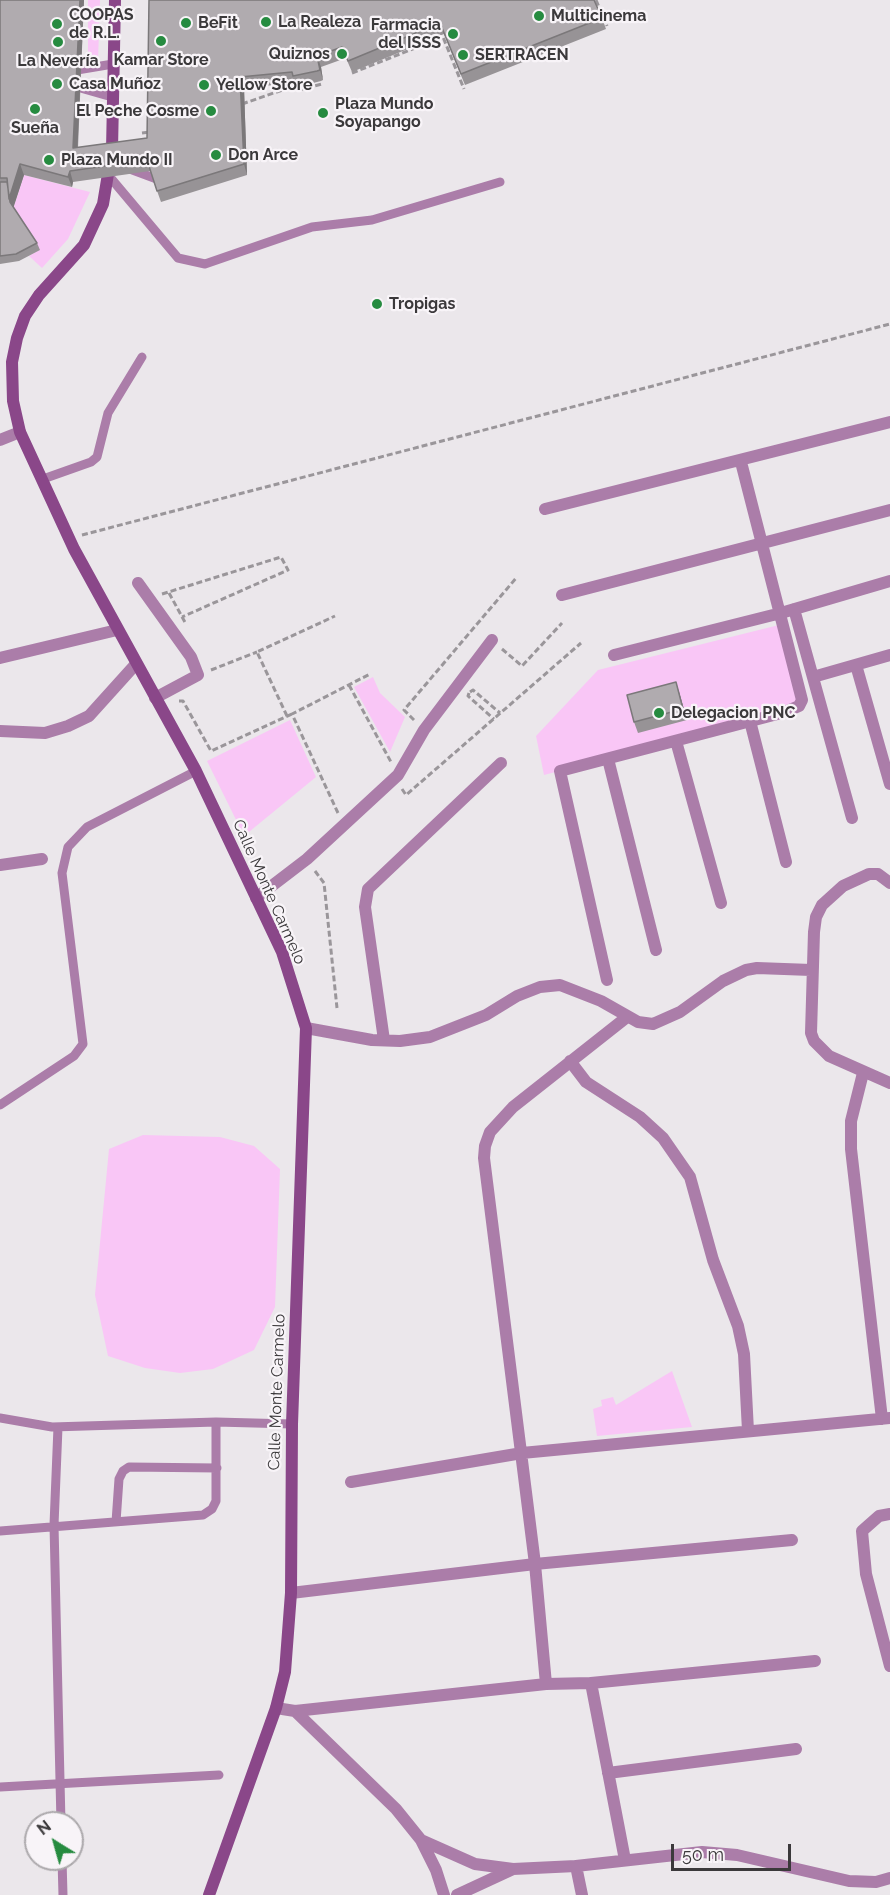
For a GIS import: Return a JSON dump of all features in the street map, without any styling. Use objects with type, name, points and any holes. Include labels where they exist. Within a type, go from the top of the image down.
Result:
[{"type":"street","name":"Calle Monte Carmelo","points":[[115,0],[112,97],[115,153],[103,204],[84,245],[39,295],[25,316],[16,338],[12,362],[13,401],[20,432],[44,479],[69,538],[135,665],[161,695],[282,952],[306,1028],[292,1424],[291,1593],[285,1672],[276,1708],[208,1895]]},
{"type":"street","points":[[545,509],[741,462],[890,422]]},
{"type":"street","points":[[0,440],[20,432]]},
{"type":"street","points":[[608,980],[560,771],[792,710],[799,706],[802,700],[741,462]]},
{"type":"street","points":[[562,595],[890,510]]},
{"type":"street","points":[[614,655],[781,613],[890,581]]},
{"type":"street","points":[[138,583],[191,657],[198,675],[161,695]]},
{"type":"street","points":[[794,609],[852,818]]},
{"type":"street","points":[[0,658],[117,630]]},
{"type":"street","points":[[256,898],[307,859],[398,775],[424,730],[463,688],[492,640]]},
{"type":"street","points":[[813,677],[890,655]]},
{"type":"street","points":[[0,731],[45,732],[68,726],[89,716],[135,665]]},
{"type":"street","points":[[856,665],[890,784]]},
{"type":"street","points":[[750,722],[786,862]]},
{"type":"street","points":[[676,741],[721,903]]},
{"type":"street","points":[[608,759],[656,950]]},
{"type":"street","points":[[384,1040],[364,907],[368,889],[501,764]]},
{"type":"street","points":[[0,865],[42,859]]},
{"type":"street","points":[[890,883],[878,874],[869,874],[857,878],[830,896],[816,917],[811,970],[813,1041],[829,1056],[890,1083]]},
{"type":"street","points":[[306,1028],[384,1040],[430,1037],[486,1015],[517,996],[540,987],[560,985],[574,989],[627,1017],[653,1024],[665,1021],[723,981],[747,970],[757,968],[811,970]]},
{"type":"street","points":[[546,1684],[535,1564],[484,1158],[485,1146],[498,1120],[627,1017]]},
{"type":"street","points":[[570,1061],[586,1082],[639,1117],[663,1138],[690,1177],[713,1260],[729,1300],[742,1345],[748,1431]]},
{"type":"street","points":[[351,1482],[522,1453],[886,1419],[851,1149],[851,1121],[863,1073]]},
{"type":"street","points":[[890,1514],[879,1516],[862,1531],[866,1574],[890,1666]]},
{"type":"street","points":[[291,1593],[535,1564],[792,1540]]},
{"type":"street","points":[[276,1708],[295,1711],[546,1684],[591,1683],[815,1661]]},
{"type":"street","points":[[591,1683],[625,1860]]},
{"type":"street","points":[[295,1711],[373,1785],[421,1840],[436,1870],[444,1895]]},
{"type":"street","points":[[608,1773],[796,1749]]},
{"type":"street","points":[[421,1840],[475,1864],[513,1869],[576,1866],[702,1852],[737,1854],[820,1875],[876,1882],[890,1878]]},
{"type":"street","points":[[576,1866],[582,1895]]},
{"type":"street","points":[[458,1895],[513,1869]]},
{"type":"street","points":[[876,1882],[876,1895]]},
{"type":"lane","points":[[112,97],[70,85],[62,77],[74,68],[113,64]]},
{"type":"lane","points":[[115,153],[162,182]]},
{"type":"lane","points":[[109,176],[178,258],[205,264],[312,227],[372,220],[500,182]]},
{"type":"lane","points":[[44,479],[91,462],[97,457],[108,413],[142,357]]},
{"type":"lane","points":[[0,1104],[74,1056],[83,1044],[62,873],[68,847],[87,827],[196,771]]},
{"type":"lane","points":[[0,1418],[58,1427],[216,1422],[292,1424]]},
{"type":"lane","points":[[0,1531],[203,1515],[212,1509],[216,1501],[216,1422]]},
{"type":"lane","points":[[58,1427],[54,1525],[61,1811]]},
{"type":"lane","points":[[117,1522],[119,1479],[123,1471],[129,1467],[217,1468]]},
{"type":"lane","points":[[0,1787],[219,1775]]},
{"type":"lane","points":[[62,1871],[63,1895]]},
{"type":"path","points":[[596,0],[607,26]]},
{"type":"path","points":[[352,73],[443,37],[465,89]]},
{"type":"path","points":[[242,105],[294,86],[295,91],[322,84]]},
{"type":"path","points":[[142,133],[159,132]]},
{"type":"path","points":[[69,538],[890,324]]},
{"type":"path","points":[[149,598],[281,557],[288,570],[182,617]]},
{"type":"path","points":[[424,730],[404,710],[517,577]]},
{"type":"path","points":[[198,675],[256,652],[335,616]]},
{"type":"path","points":[[475,626],[522,666],[562,623]]},
{"type":"path","points":[[413,789],[581,643]]},
{"type":"path","points":[[256,652],[290,715],[343,826]]},
{"type":"path","points":[[161,695],[170,701],[183,701],[211,751],[290,715],[370,674]]},
{"type":"path","points":[[349,685],[398,775]]},
{"type":"path","points":[[463,688],[473,690],[500,713]]},
{"type":"path","points":[[463,688],[468,696],[494,719]]},
{"type":"path","points":[[307,859],[324,883],[337,1008]]},
{"type":"shaded area","points":[[88,0],[100,0],[98,61],[88,62]]},
{"type":"shaded area","points":[[24,175],[90,192],[68,239],[42,268],[29,256],[39,250],[13,209]]},
{"type":"shaded area","points":[[783,624],[802,700],[781,713],[544,775],[536,736],[598,670]]},
{"type":"shaded area","points":[[373,677],[380,693],[405,717],[390,752],[354,687]]},
{"type":"shaded area","points":[[290,720],[316,777],[244,836],[207,761]]},
{"type":"shaded area","points":[[143,1135],[220,1137],[254,1146],[280,1169],[275,1307],[254,1350],[213,1369],[180,1373],[145,1368],[108,1356],[95,1295],[109,1149]]},
{"type":"shaded area","points":[[672,1371],[692,1427],[597,1436],[593,1409],[602,1406],[601,1400],[613,1397],[616,1405]]},
{"type":"building","points":[[0,0],[80,0],[73,148],[147,138],[149,0],[594,0],[602,18],[461,74],[440,23],[348,61],[342,47],[317,56],[320,70],[317,71],[293,76],[292,72],[240,77],[244,164],[157,191],[147,160],[70,171],[68,177],[20,164],[9,199],[7,178],[0,178]]},
{"type":"building","points":[[0,182],[7,182],[10,202],[37,243],[16,254],[0,256]]},
{"type":"building","points":[[676,682],[683,709],[634,722],[627,695]]},
{"type":"place","name":"Multicinema","points":[[539,16]]},
{"type":"place","name":"La Realeza","points":[[266,22]]},
{"type":"place","name":"BeFit","points":[[186,23]]},
{"type":"place","name":"COOPAS de R.L.","points":[[57,24]]},
{"type":"place","name":"Farmacia del ISSS","points":[[453,34]]},
{"type":"place","name":"Kamar Store","points":[[161,41]]},
{"type":"place","name":"La Nevería","points":[[58,42]]},
{"type":"place","name":"Quiznos","points":[[342,54]]},
{"type":"place","name":"SERTRACEN","points":[[463,55]]},
{"type":"place","name":"Casa Muñoz","points":[[57,84]]},
{"type":"place","name":"Yellow Store","points":[[204,85]]},
{"type":"place","name":"Sueña","points":[[35,109]]},
{"type":"place","name":"El Peche Cosme","points":[[211,111]]},
{"type":"place","name":"Plaza Mundo Soyapango","points":[[323,113]]},
{"type":"place","name":"Don Arce","points":[[216,155]]},
{"type":"place","name":"Plaza Mundo II","points":[[49,160]]},
{"type":"place","name":"Tropigas","points":[[377,304]]},
{"type":"place","name":"Delegacion PNC","points":[[659,713]]}]
